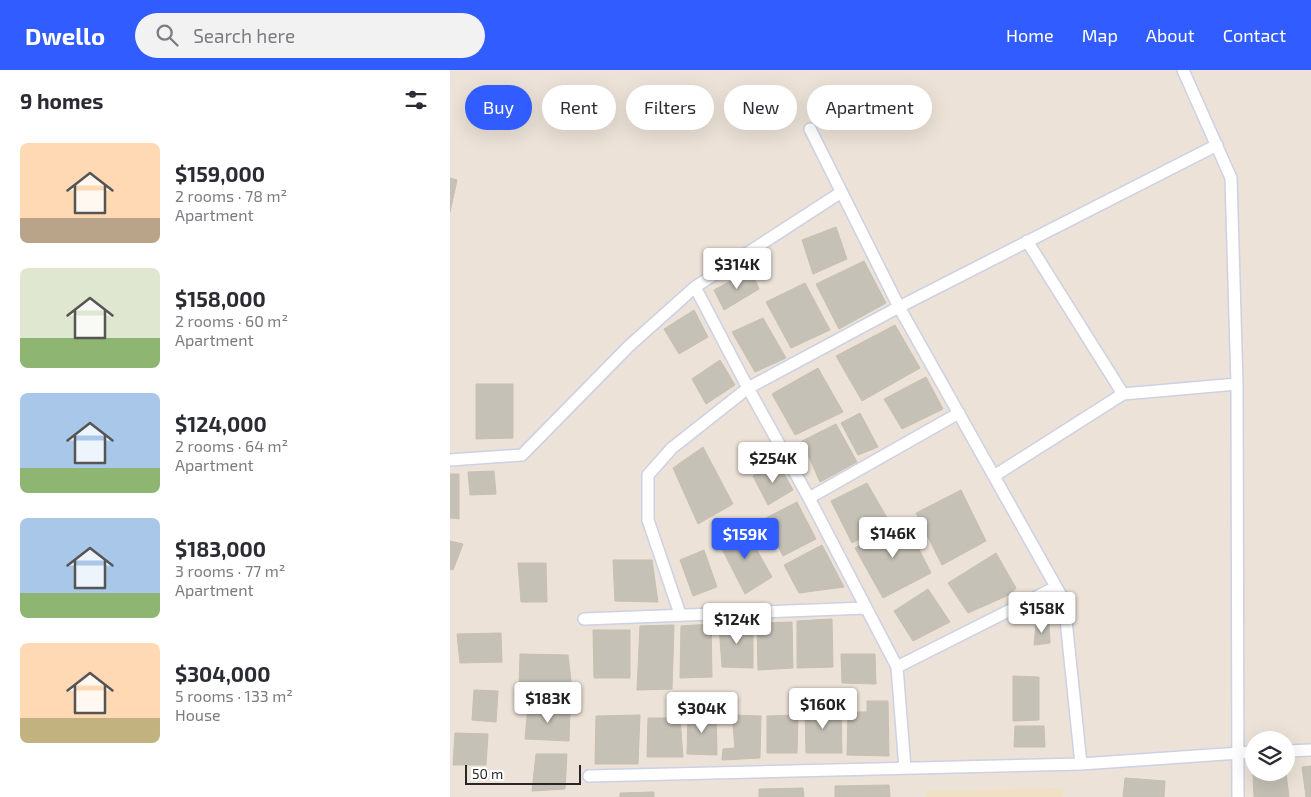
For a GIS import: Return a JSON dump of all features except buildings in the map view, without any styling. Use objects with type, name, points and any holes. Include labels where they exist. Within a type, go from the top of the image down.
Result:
[{"type":"street","points":[[1183,70],[1231,178],[1237,384],[1238,797]]},
{"type":"street","points":[[810,130],[840,193],[899,306],[1064,601],[1081,764]]},
{"type":"street","points":[[680,614],[648,520],[648,475],[672,448],[748,388],[899,306],[1217,144]]},
{"type":"street","points":[[450,460],[522,455],[629,346],[696,287],[840,193]]},
{"type":"street","points":[[1027,241],[1123,394]]},
{"type":"street","points":[[696,287],[897,667],[905,768]]},
{"type":"street","points":[[994,476],[1123,394],[1237,384]]},
{"type":"street","points":[[809,498],[958,413]]},
{"type":"street","points":[[897,667],[1056,587]]},
{"type":"street","points":[[584,619],[866,608]]},
{"type":"street","points":[[1295,751],[1311,750]]},
{"type":"street","points":[[589,776],[1081,764],[1245,753]]},
{"type":"shaded area","points":[[1063,788],[1063,797],[926,797],[926,791]]}]
